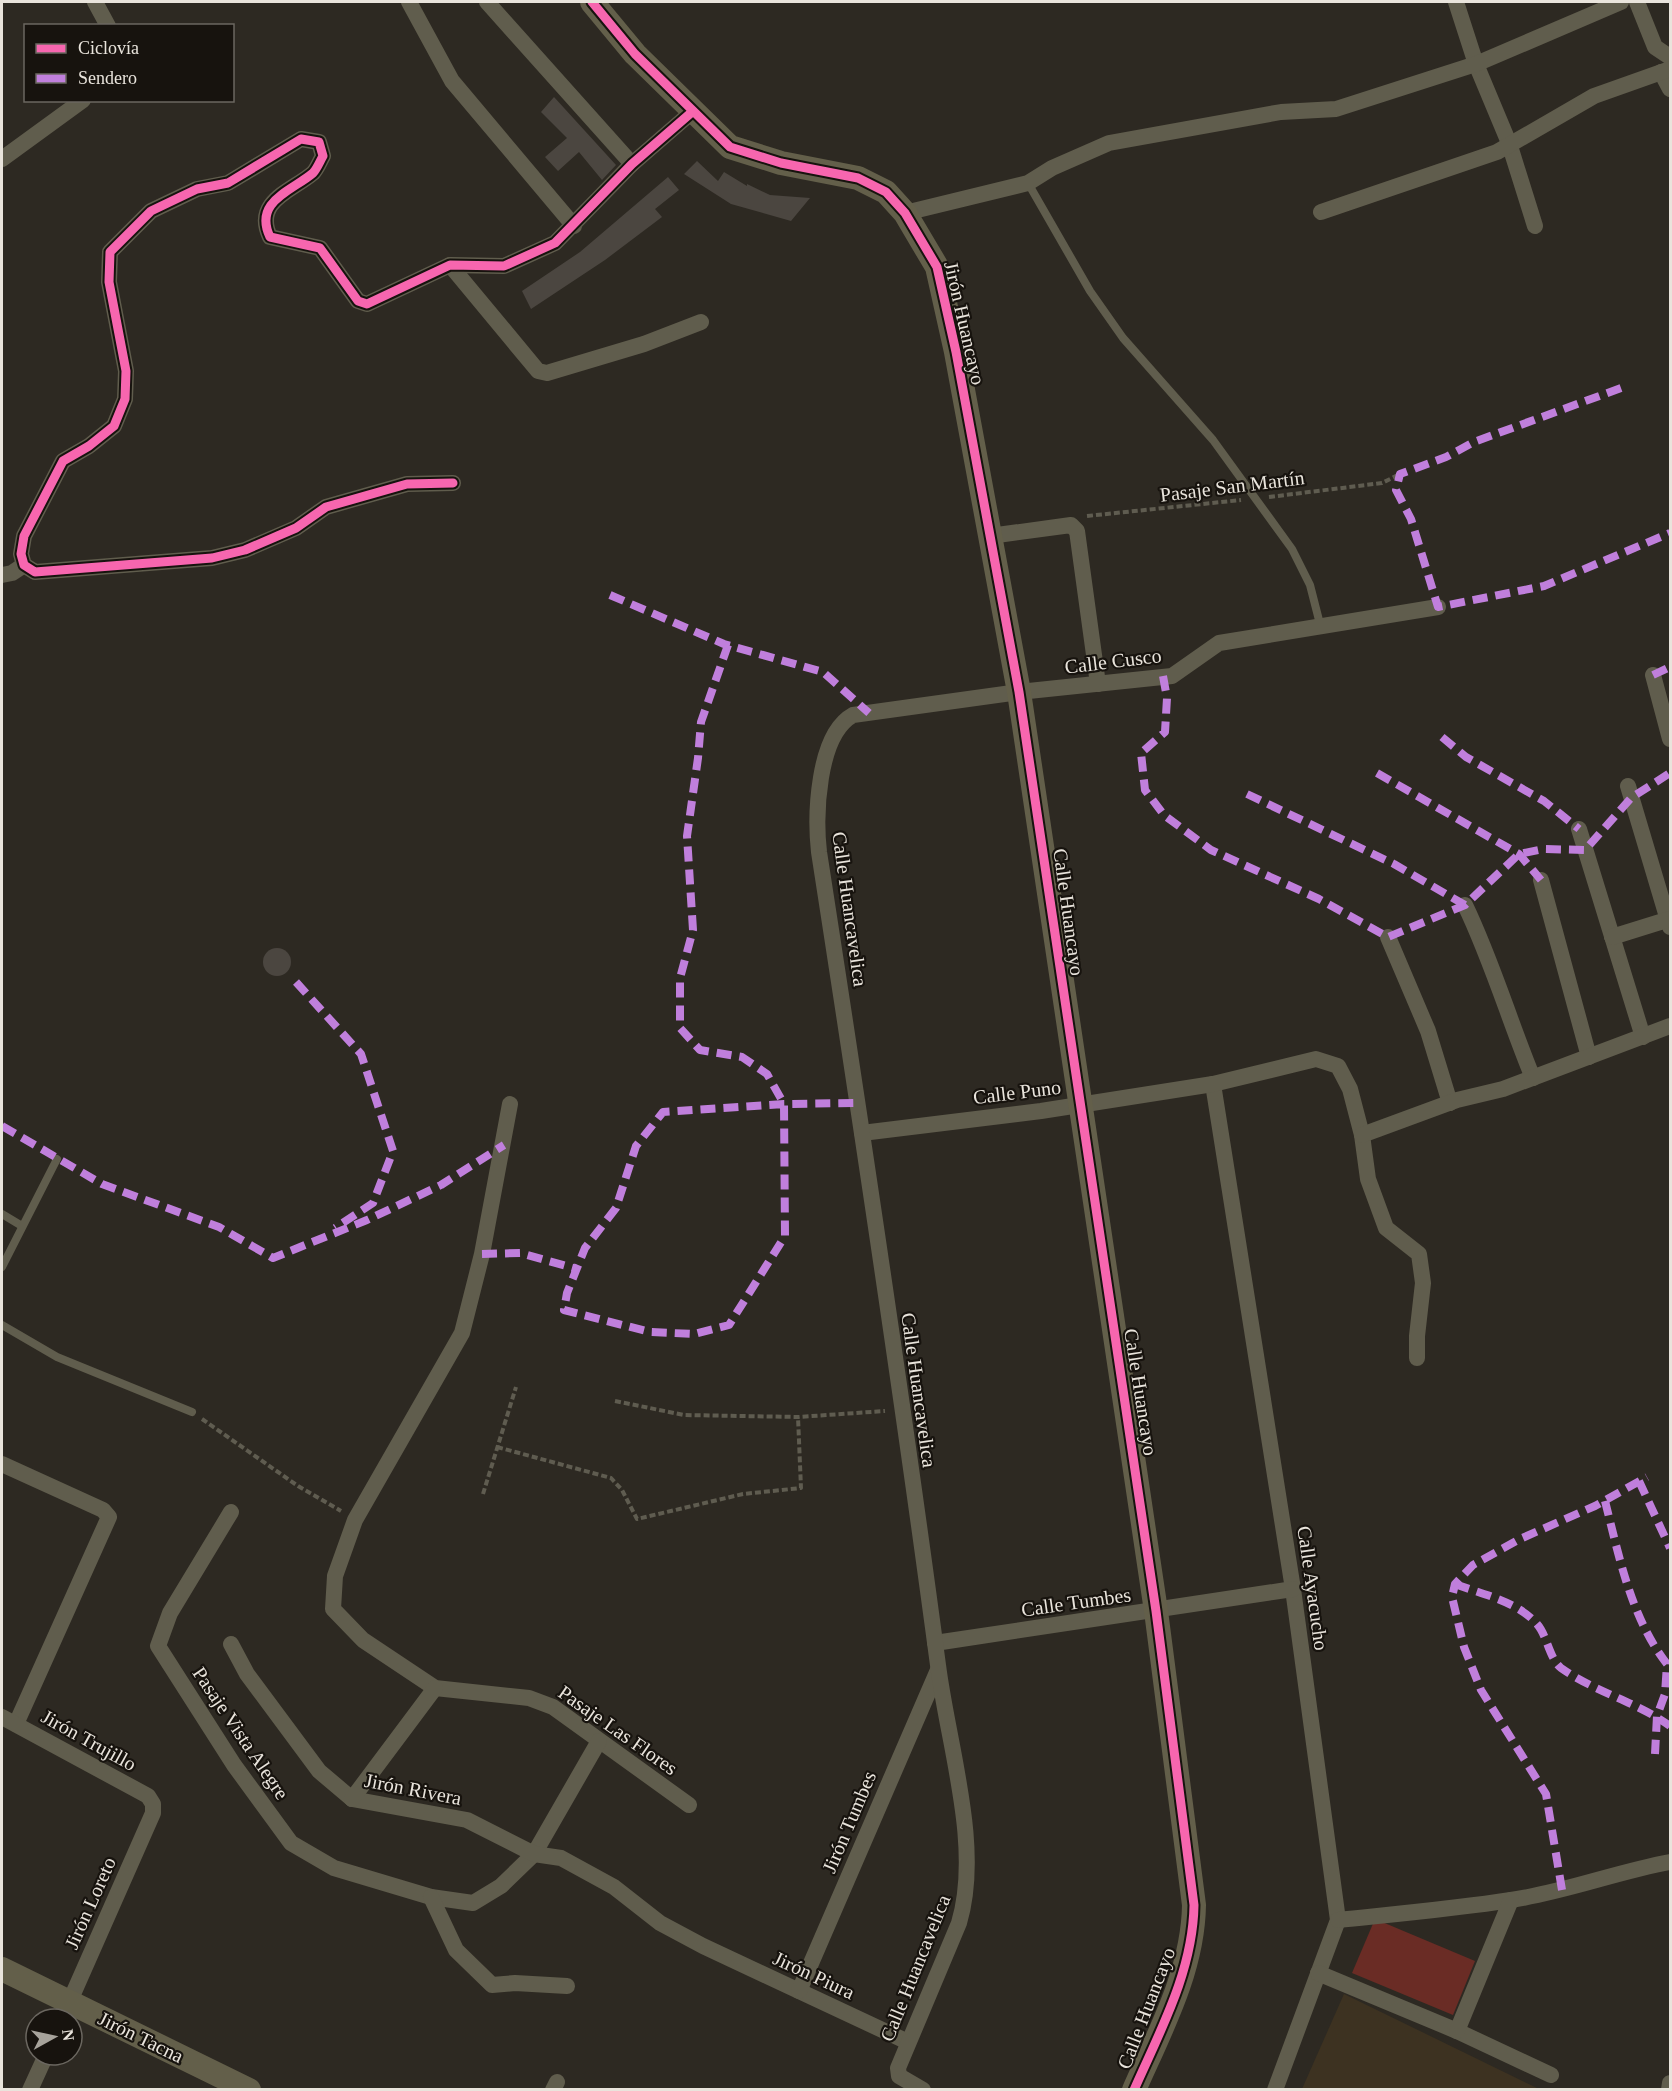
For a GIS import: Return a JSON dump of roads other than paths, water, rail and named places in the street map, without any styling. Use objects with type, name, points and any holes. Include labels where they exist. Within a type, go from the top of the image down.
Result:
[{"type":"street","points":[[95,2],[107,24]]},
{"type":"street","points":[[409,2],[452,81],[574,226]]},
{"type":"street","points":[[487,2],[632,164]]},
{"type":"street","name":"Jirón Huancayo","points":[[592,2],[635,54],[730,147],[781,163],[858,178],[886,192],[905,213],[937,267],[1019,692]]},
{"type":"street","points":[[1456,2],[1476,64],[1509,143],[1535,226]]},
{"type":"street","points":[[905,213],[1028,183],[1052,168],[1109,143],[1281,112],[1336,109],[1476,64],[1621,2]]},
{"type":"street","points":[[1637,2],[1655,47],[1671,57]]},
{"type":"street","points":[[1321,212],[1497,152],[1594,96],[1666,70],[1671,89]]},
{"type":"street","points":[[2,159],[80,102]]},
{"type":"street","points":[[453,483],[407,484],[326,507],[296,528],[244,550],[212,558],[35,572],[24,565],[21,554],[24,536],[63,461],[89,446],[114,426],[125,399],[126,370],[109,282],[110,252],[151,211],[197,189],[228,183],[301,139],[319,142],[323,156],[314,172],[286,188],[266,213],[265,226],[270,237],[320,248],[358,301],[367,304],[450,265],[504,266],[555,243],[632,164],[692,112]]},
{"type":"street","points":[[450,265],[538,370],[548,373],[644,344],[701,322]]},
{"type":"street","points":[[990,536],[1071,525],[1077,531],[1098,684]]},
{"type":"street","points":[[2,575],[12,573],[24,565]]},
{"type":"street","name":"Calle Cusco","points":[[853,715],[1019,692],[1172,675],[1218,643],[1321,628],[1438,607]]},
{"type":"street","points":[[1653,675],[1671,739]]},
{"type":"street","name":"Calle Huancayo","points":[[1019,692],[1156,1611],[1194,1918],[1190,1945],[1178,1987],[1134,2090]]},
{"type":"street","name":"Calle Huancavelica","points":[[853,715],[841,724],[836,732],[824,767],[817,835],[938,1670],[968,1847],[968,1885],[959,1923],[898,2068],[899,2076],[923,2090]]},
{"type":"street","points":[[1612,937],[1670,922],[1628,786]]},
{"type":"street","points":[[1579,829],[1643,1037]]},
{"type":"street","points":[[1541,880],[1589,1057]]},
{"type":"street","points":[[1465,905],[1487,950],[1507,1015],[1533,1078]]},
{"type":"street","points":[[1388,937],[1428,1031],[1450,1102]]},
{"type":"street","points":[[1417,1358],[1417,1336],[1424,1283],[1419,1254],[1386,1228],[1368,1179],[1362,1135],[1450,1102],[1533,1078],[1671,1026]]},
{"type":"street","name":"Calle Puno","points":[[862,1133],[1079,1106],[1213,1084],[1316,1059],[1338,1066],[1350,1089],[1362,1135]]},
{"type":"street","name":"Calle Ayacucho","points":[[1213,1084],[1293,1589],[1338,1920],[1275,2090]]},
{"type":"street","name":"Pasaje Las Flores","points":[[510,1104],[482,1254],[462,1333],[354,1520],[335,1576],[333,1609],[363,1640],[435,1688],[529,1698],[553,1707],[598,1742],[689,1805]]},
{"type":"street","points":[[2,1464],[103,1510],[109,1515],[108,1524],[9,1720]]},
{"type":"street","name":"Pasaje Vista Alegre","points":[[231,1512],[170,1613],[158,1646],[234,1765],[291,1843],[334,1868],[431,1897]]},
{"type":"street","name":"Calle Tumbes","points":[[935,1643],[1293,1589]]},
{"type":"street","name":"Jirón Rivera","points":[[231,1644],[247,1674],[319,1771],[352,1799],[467,1820],[534,1854],[561,1858],[614,1887],[660,1923],[703,1946]]},
{"type":"street","name":"Jirón Tumbes","points":[[799,1991],[938,1670]]},
{"type":"street","points":[[352,1799],[435,1688]]},
{"type":"street","name":"Jirón Trujillo","points":[[9,1720],[147,1796],[153,1804]]},
{"type":"street","points":[[431,1897],[473,1903],[501,1886],[534,1854],[598,1742]]},
{"type":"street","name":"Jirón Loreto","points":[[68,2007],[153,1813],[153,1804]]},
{"type":"street","points":[[1338,1920],[1511,1900],[1570,1888],[1622,1871],[1671,1862]]},
{"type":"street","points":[[431,1897],[456,1950],[492,1985],[515,1983],[567,1986]]},
{"type":"street","points":[[1457,2031],[1511,1900]]},
{"type":"street","name":"Jirón Piura","points":[[703,1946],[908,2042]]},
{"type":"street","name":"Jirón Tacna","points":[[2,1969],[60,2007]]},
{"type":"street","points":[[1318,1973],[1457,2031],[1551,2075]]},
{"type":"street","name":"Jirón Tacna","points":[[84,2019],[249,2090]]},
{"type":"street","points":[[30,2090],[41,2067]]},
{"type":"street","points":[[1669,2090],[1671,2083]]},
{"type":"lane","points":[[1028,183],[1090,291],[1123,338],[1213,440],[1292,549],[1310,585],[1321,628]]},
{"type":"lane","points":[[2,1267],[57,1159]]},
{"type":"lane","points":[[2,1214],[22,1226]]},
{"type":"lane","points":[[2,1325],[57,1357],[192,1412]]}]
